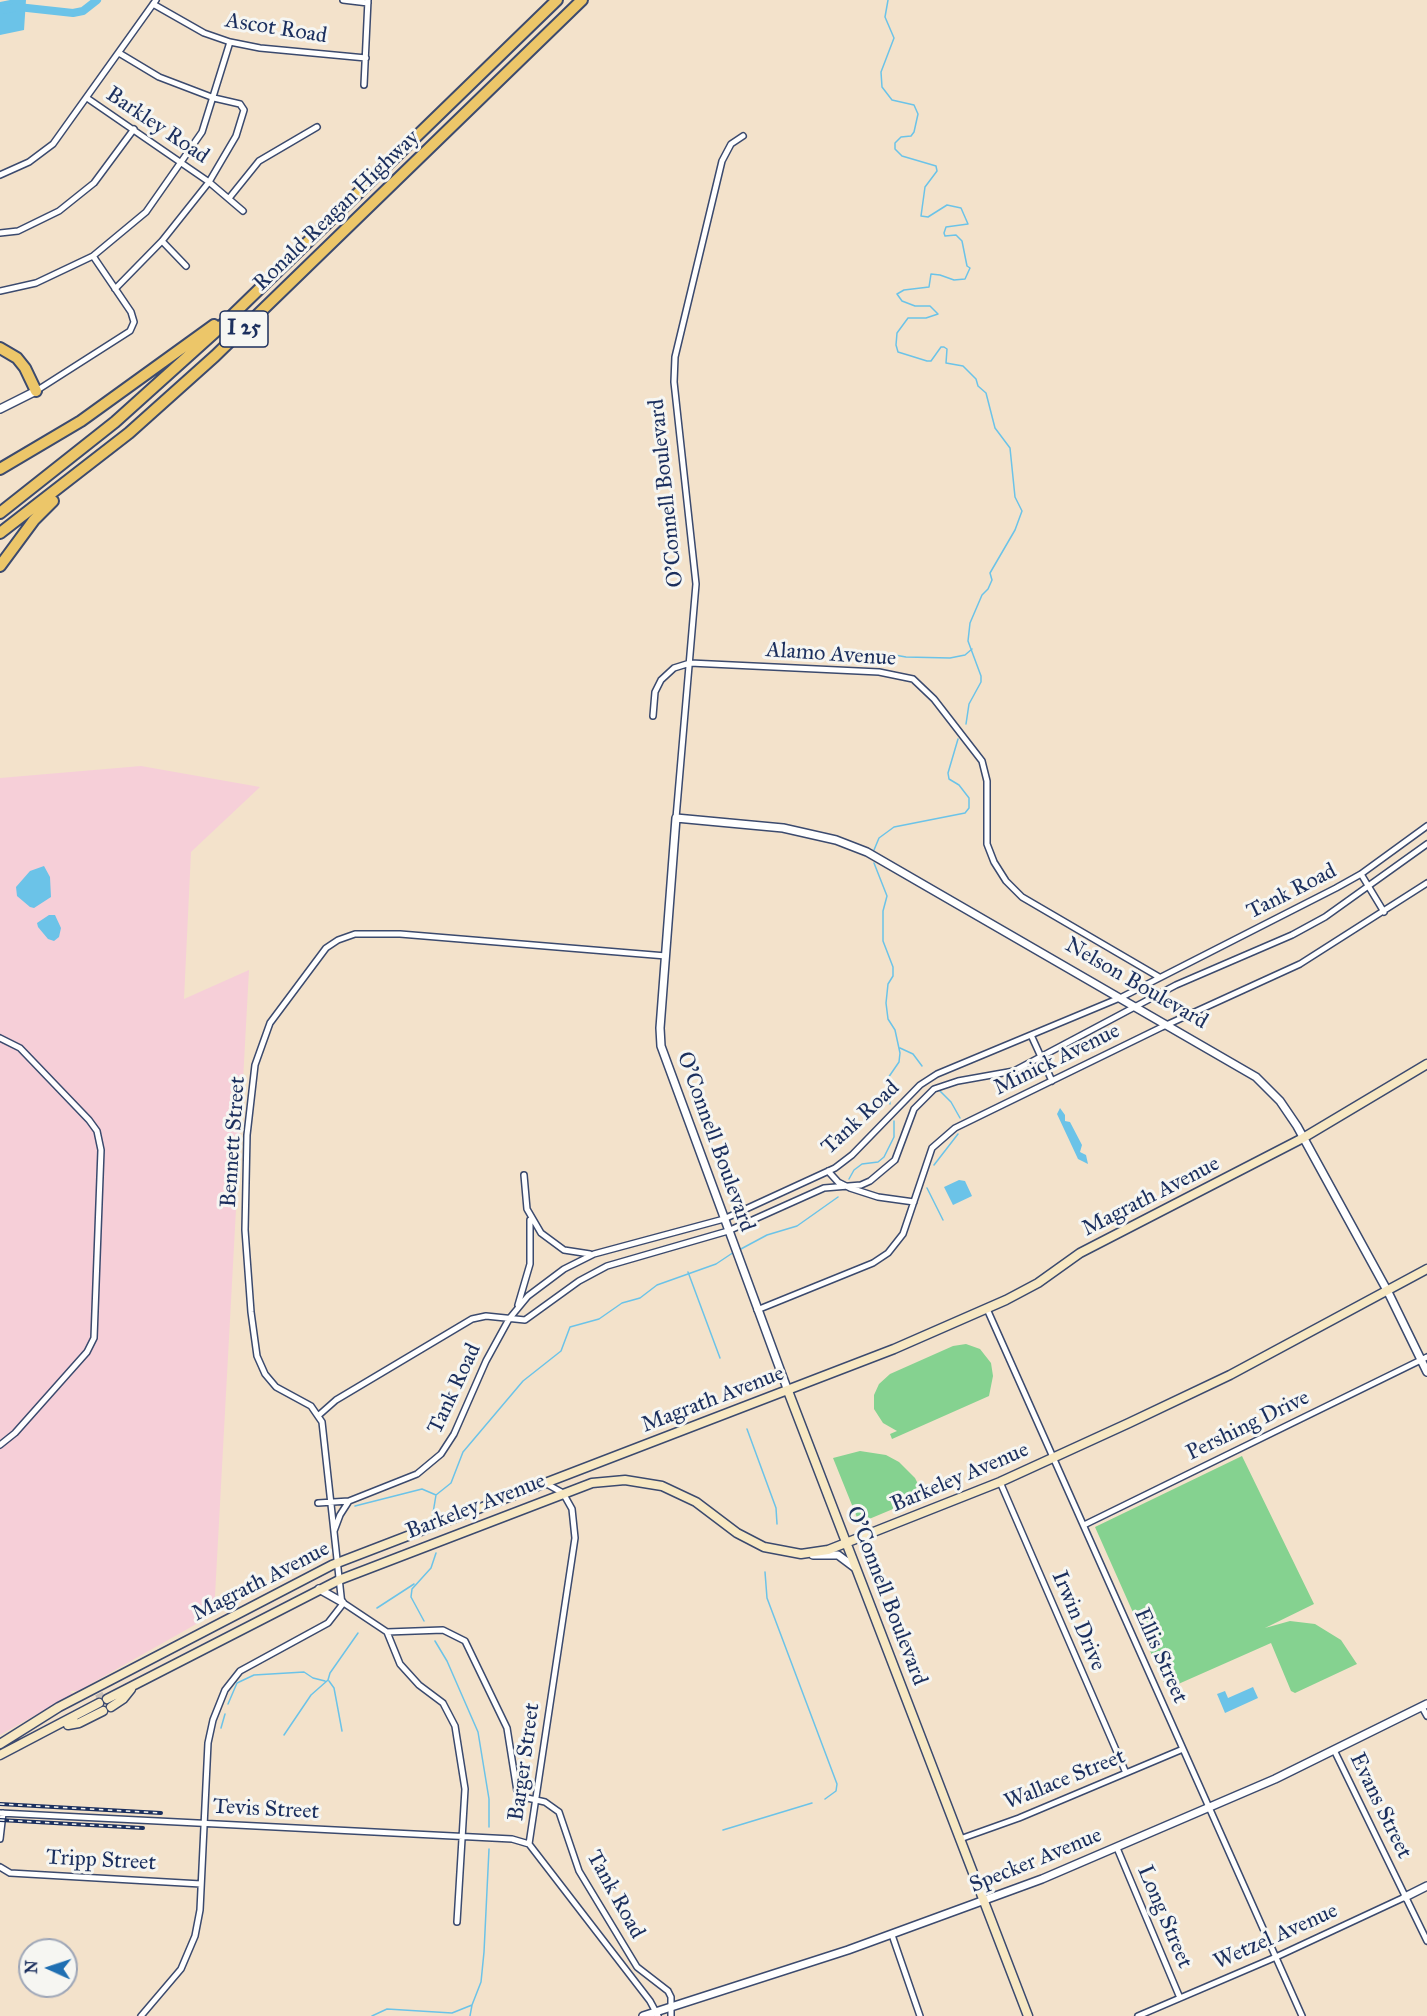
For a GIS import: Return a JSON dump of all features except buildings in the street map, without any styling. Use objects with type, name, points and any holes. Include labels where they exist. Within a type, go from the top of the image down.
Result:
[{"type":"highway","name":"Ronald Reagan Highway","points":[[0,513],[115,422],[238,308],[557,0]]},
{"type":"highway","name":"Ronald Reagan Highway","points":[[0,533],[102,455],[239,333],[582,0]]},
{"type":"highway","points":[[0,469],[81,421],[238,308]]},
{"type":"highway","points":[[3,351],[25,368],[36,391]]},
{"type":"highway","points":[[0,566],[40,514],[102,455]]},
{"type":"main road","name":"Magrath Avenue","points":[[0,1744],[59,1707],[293,1583],[336,1563],[788,1391],[987,1310],[1028,1289],[1080,1253],[1303,1138],[1427,1064]]},
{"type":"main road","name":"Barkeley Avenue","points":[[55,1726],[80,1723],[121,1688],[133,1686],[339,1580],[563,1493],[608,1481],[654,1484],[696,1502],[756,1544],[778,1551],[801,1554],[828,1550],[1000,1482],[1054,1458],[1230,1375],[1427,1269]]},
{"type":"main road","name":"O'Connell Boulevard","points":[[788,1391],[1028,2016]]},
{"type":"main road","name":"Barkeley Avenue","points":[[0,1755],[104,1703],[123,1699],[133,1686]]},
{"type":"street","points":[[342,0],[368,1],[364,85]]},
{"type":"street","points":[[0,176],[29,162],[53,144],[154,2]]},
{"type":"street","name":"Ascot Road","points":[[154,2],[204,33],[230,42],[260,48],[366,58]]},
{"type":"street","points":[[0,291],[36,283],[93,256],[146,212],[202,132],[230,42]]},
{"type":"street","points":[[115,289],[162,241],[209,182],[236,136],[244,110],[240,104],[214,98],[159,78],[119,53]]},
{"type":"street","name":"Barkley Road","points":[[87,98],[230,197],[243,211]]},
{"type":"street","points":[[230,197],[259,161],[317,127]]},
{"type":"street","points":[[0,233],[18,231],[59,211],[94,183],[134,129]]},
{"type":"street","name":"O'Connell Boulevard","points":[[743,136],[731,144],[722,161],[675,357],[674,382],[696,573],[660,1028],[663,1054],[788,1391]]},
{"type":"street","points":[[162,241],[186,266]]},
{"type":"street","points":[[0,409],[36,391],[130,331],[134,322],[131,312],[93,256]]},
{"type":"street","points":[[653,716],[655,692],[661,680],[671,670],[690,663]]},
{"type":"street","name":"Alamo Avenue","points":[[690,663],[879,672],[904,676],[920,683],[968,739],[982,761],[987,781],[987,844],[994,862],[1006,881],[1022,897],[1159,977]]},
{"type":"street","name":"Nelson Boulevard","points":[[676,818],[783,828],[857,848],[893,866],[1136,1005],[1261,1080],[1280,1101],[1303,1138],[1424,1358],[1427,1372]]},
{"type":"street","name":"Tank Road","points":[[318,1503],[350,1501],[417,1474],[441,1454],[454,1434],[486,1361],[509,1319],[516,1309],[547,1280],[594,1254],[724,1219],[828,1171],[847,1160],[929,1079],[1122,997],[1361,874],[1427,825]]},
{"type":"street","points":[[141,2016],[174,1979],[188,1956],[199,1919],[209,1734],[231,1681],[245,1668],[328,1623],[340,1610],[342,1602],[333,1536],[325,1439],[319,1414],[336,1400],[472,1319],[486,1316],[519,1321],[531,1318],[579,1281],[607,1266],[728,1231],[824,1188],[861,1185],[870,1181],[895,1161],[903,1145],[907,1124],[914,1108],[934,1089],[958,1081],[1014,1071],[1176,985],[1293,934],[1325,916],[1427,844]]},
{"type":"street","points":[[1361,874],[1384,912]]},
{"type":"street","name":"Minick Avenue","points":[[757,1310],[880,1259],[903,1234],[927,1158],[941,1138],[955,1128],[1168,1024],[1300,964],[1427,883]]},
{"type":"street","name":"Bennett Street","points":[[319,1414],[311,1406],[276,1387],[260,1364],[251,1312],[245,1220],[248,1109],[260,1048],[274,1017],[321,953],[330,944],[344,937],[374,932],[666,956]]},
{"type":"street","points":[[1031,1035],[1052,1081]]},
{"type":"street","points":[[0,1038],[20,1048],[89,1120],[97,1131],[101,1150],[94,1338],[87,1352],[22,1425],[0,1444]]},
{"type":"street","points":[[828,1171],[843,1185],[878,1197],[914,1202]]},
{"type":"street","points":[[516,1309],[530,1264],[532,1237],[524,1194],[524,1175]]},
{"type":"street","points":[[529,1215],[541,1233],[552,1243],[570,1252],[594,1254]]},
{"type":"street","name":"Ellis Street","points":[[987,1310],[1302,2016]]},
{"type":"street","name":"Pershing Drive","points":[[1084,1525],[1424,1358]]},
{"type":"street","name":"Irwin Drive","points":[[1000,1482],[1125,1773]]},
{"type":"street","points":[[545,1484],[563,1493]]},
{"type":"street","name":"Barger Street","points":[[563,1493],[572,1509],[575,1538],[529,1844],[659,2015]]},
{"type":"street","points":[[333,1536],[340,1515],[350,1501]]},
{"type":"street","points":[[801,1554],[838,1555],[855,1568]]},
{"type":"street","points":[[319,1589],[387,1632],[400,1664],[419,1685],[443,1703],[455,1726],[465,1789],[458,1922]]},
{"type":"street","name":"Tank Road","points":[[387,1632],[444,1630],[465,1641],[507,1728],[517,1791],[523,1797],[550,1804],[559,1812],[579,1870],[638,1967],[668,1991],[670,2010]]},
{"type":"street","points":[[1425,1706],[1427,1716]]},
{"type":"street","name":"Specker Avenue","points":[[643,2016],[659,2015],[892,1935],[1118,1848],[1209,1809],[1425,1706]]},
{"type":"street","name":"Wallace Street","points":[[960,1839],[1183,1749]]},
{"type":"street","name":"Evans Street","points":[[1334,1750],[1427,1941]]},
{"type":"street","points":[[0,1839],[1,1814]]},
{"type":"street","name":"Tevis Street","points":[[1,1814],[512,1839],[529,1844]]},
{"type":"street","name":"Long Street","points":[[1118,1848],[1180,1998]]},
{"type":"street","name":"Tripp Street","points":[[0,1867],[10,1873],[201,1884]]},
{"type":"street","name":"Wetzel Avenue","points":[[1138,2016],[1276,1957],[1427,1886]]},
{"type":"street","points":[[892,1935],[920,2016]]},
{"type":"shaded area","points":[[141,766],[260,787],[191,852],[184,999],[249,970],[214,1614],[78,1691],[70,1691],[73,1694],[0,1735],[0,778]]},
{"type":"green space","points":[[966,1344],[980,1349],[991,1363],[993,1376],[989,1396],[892,1439],[890,1434],[897,1431],[883,1423],[874,1409],[874,1395],[879,1384],[890,1374],[953,1346]]},
{"type":"green space","points":[[860,1451],[886,1455],[899,1462],[915,1478],[924,1496],[862,1522],[858,1520],[833,1458]]},
{"type":"green space","points":[[1242,1456],[1314,1604],[1265,1628],[1290,1621],[1315,1624],[1341,1640],[1357,1664],[1295,1693],[1291,1691],[1271,1643],[1167,1689],[1095,1527]]},
{"type":"water","points":[[26,0],[24,30],[0,35],[0,2]]},
{"type":"water","points":[[44,866],[50,877],[51,897],[34,908],[30,907],[17,896],[16,887],[30,871]]},
{"type":"water","points":[[49,915],[55,915],[61,928],[59,937],[54,941],[48,939],[37,923]]},
{"type":"water","points":[[1060,1108],[1065,1115],[1065,1121],[1070,1122],[1082,1145],[1080,1152],[1086,1155],[1088,1164],[1078,1159],[1057,1114]]},
{"type":"water","points":[[959,1180],[965,1181],[972,1196],[953,1205],[944,1187]]},
{"type":"water","points":[[1253,1687],[1258,1698],[1225,1713],[1217,1694],[1225,1691],[1228,1698]]},
{"type":"waterway","points":[[0,10],[18,7],[73,13],[83,11],[97,0]]},
{"type":"waterway","points":[[888,0],[885,17],[894,38],[881,72],[882,87],[892,100],[914,105],[918,114],[914,132],[911,136],[901,137],[895,143],[895,149],[902,156],[936,166],[937,171],[925,187],[921,216],[928,217],[947,205],[961,208],[968,224],[946,227],[944,233],[945,236],[956,235],[962,241],[967,266],[970,268],[965,279],[954,280],[931,274],[929,287],[904,290],[897,294],[902,301],[915,306],[930,306],[938,314],[926,318],[908,318],[897,333],[896,345],[898,352],[927,361],[931,361],[941,347],[944,347],[947,349],[946,363],[963,366],[976,379],[978,386],[986,393],[995,428],[1010,448],[1015,497],[1022,511],[1015,530],[990,573],[992,580],[982,595],[970,623],[968,641],[981,676],[981,682],[969,704],[966,724]]},
{"type":"waterway","points":[[883,653],[906,657],[950,658],[965,655],[972,649]]},
{"type":"waterway","points":[[874,850],[879,838],[894,827],[965,813],[969,808],[969,798],[959,785],[949,779],[948,773],[958,739]]},
{"type":"waterway","points":[[874,863],[887,896],[883,911],[883,941],[893,967],[893,976],[888,984],[886,1003],[888,1019],[895,1030],[900,1053],[899,1062],[888,1078],[890,1104]]},
{"type":"waterway","points":[[900,1048],[913,1054],[922,1066]]},
{"type":"waterway","points":[[939,1090],[951,1102],[960,1118]]},
{"type":"waterway","points":[[849,1179],[854,1170],[862,1164],[878,1162],[884,1157],[894,1137],[894,1121]]},
{"type":"waterway","points":[[934,1165],[958,1134]]},
{"type":"waterway","points":[[927,1188],[943,1220]]},
{"type":"waterway","points":[[739,1250],[767,1235],[797,1226],[838,1197]]},
{"type":"waterway","points":[[432,1519],[436,1495],[451,1483],[463,1452],[523,1381],[561,1351],[570,1327],[599,1319],[622,1303],[640,1298],[657,1285],[716,1264],[734,1252]]},
{"type":"waterway","points":[[688,1272],[720,1358]]},
{"type":"waterway","points":[[747,1429],[776,1508],[777,1524]]},
{"type":"waterway","points":[[355,1506],[422,1489],[436,1495]]},
{"type":"waterway","points":[[424,1621],[411,1597],[412,1589],[431,1568],[436,1553]]},
{"type":"waterway","points":[[765,1572],[767,1598],[837,1784],[836,1791],[825,1799]]},
{"type":"waterway","points":[[377,1608],[414,1584]]},
{"type":"waterway","points":[[284,1735],[311,1695],[328,1680],[330,1673],[358,1633]]},
{"type":"waterway","points":[[435,1641],[447,1661],[478,1732],[489,1799],[489,1827]]},
{"type":"waterway","points":[[228,1704],[237,1683],[254,1675],[304,1672],[313,1678],[325,1681]]},
{"type":"waterway","points":[[329,1681],[334,1688],[342,1731]]},
{"type":"waterway","points":[[221,1728],[225,1714]]},
{"type":"waterway","points":[[723,1830],[812,1803]]},
{"type":"waterway","points":[[372,2016],[387,2009],[452,2013],[472,2005],[481,1982],[489,1849]]},
{"type":"waterway","points":[[470,2016],[472,2005]]},
{"type":"tunnel","points":[[97,1699],[105,1695]]},
{"type":"tunnel","points":[[101,1707],[109,1703]]},
{"type":"railway","points":[[0,1804],[161,1813]]},
{"type":"railway","points":[[0,1820],[143,1828]]}]
